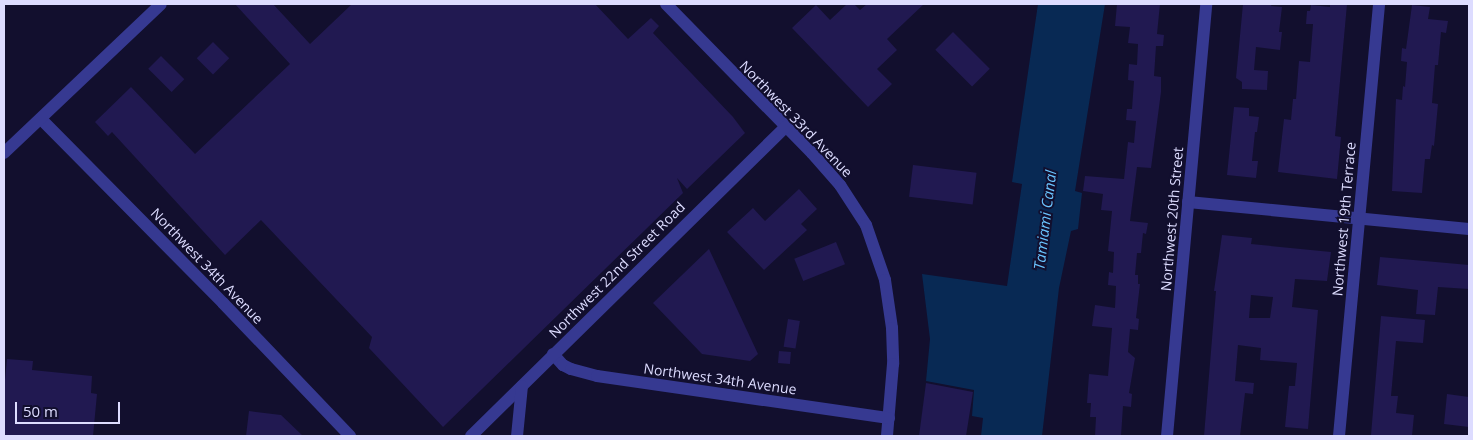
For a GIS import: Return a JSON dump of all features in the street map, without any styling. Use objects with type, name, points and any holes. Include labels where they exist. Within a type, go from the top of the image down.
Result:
[{"type":"street","points":[[4,153],[161,4]]},
{"type":"street","name":"Northwest 33rd Avenue","points":[[666,4],[786,126],[840,185],[866,225],[885,280],[892,328],[888,436]]},
{"type":"street","name":"Northwest 20th Street","points":[[1167,436],[1206,4]]},
{"type":"street","name":"Northwest 19th Terrace","points":[[1339,436],[1379,4]]},
{"type":"street","name":"Northwest 34th Avenue","points":[[41,119],[223,303],[345,434]]},
{"type":"street","name":"Northwest 22nd Street Road","points":[[471,436],[786,126]]},
{"type":"street","points":[[1188,202],[1469,229]]},
{"type":"street","name":"Northwest 34th Avenue","points":[[553,354],[563,365],[571,369],[597,376],[889,418]]},
{"type":"street","points":[[517,436],[522,386]]},
{"type":"water","name":"Tamiami Canal","points":[[1038,4],[1105,4],[1075,191],[1082,193],[1078,229],[1071,231],[1059,288],[1042,436],[981,436],[983,418],[972,416],[974,390],[926,381],[930,339],[922,274],[1007,286],[1022,184],[1012,182]]},
{"type":"building","points":[[235,4],[273,4],[310,44],[352,4],[595,4],[628,39],[651,18],[659,26],[653,33],[733,117],[745,133],[687,189],[677,178],[683,193],[443,427],[369,348],[372,337],[261,220],[225,255],[112,132],[108,136],[95,122],[131,87],[195,154],[290,64]]},
{"type":"building","points":[[847,4],[854,4],[860,10],[867,4],[924,4],[887,39],[897,50],[877,69],[892,84],[868,107],[792,28],[816,5],[830,20]]},
{"type":"building","points":[[1117,4],[1160,4],[1157,34],[1164,35],[1163,46],[1156,46],[1154,76],[1161,77],[1161,92],[1151,168],[1137,167],[1130,221],[1148,223],[1146,234],[1143,233],[1141,253],[1137,253],[1135,275],[1138,275],[1138,284],[1140,284],[1136,318],[1139,319],[1138,330],[1130,329],[1128,352],[1135,358],[1129,393],[1132,394],[1131,407],[1123,406],[1121,436],[1095,436],[1096,417],[1090,417],[1091,403],[1087,403],[1089,374],[1108,376],[1112,328],[1092,326],[1095,305],[1115,308],[1116,286],[1108,285],[1109,272],[1113,273],[1114,252],[1108,251],[1112,211],[1101,210],[1103,194],[1083,191],[1085,176],[1124,179],[1128,142],[1134,143],[1136,121],[1126,120],[1127,109],[1132,109],[1134,81],[1128,80],[1129,64],[1137,65],[1138,44],[1128,43],[1130,27],[1115,26]]},
{"type":"building","points":[[1243,4],[1272,4],[1271,6],[1282,7],[1279,32],[1282,32],[1280,50],[1256,47],[1254,70],[1268,71],[1267,90],[1242,89],[1242,82],[1236,78]]},
{"type":"building","points":[[1330,4],[1347,4],[1335,136],[1341,137],[1337,179],[1278,172],[1284,119],[1291,120],[1293,99],[1296,99],[1299,61],[1310,62],[1313,24],[1306,24],[1307,11],[1310,11],[1311,5],[1330,7]]},
{"type":"building","points":[[1412,5],[1430,7],[1428,19],[1448,21],[1446,33],[1441,32],[1438,65],[1435,65],[1432,103],[1438,104],[1434,146],[1432,145],[1430,159],[1425,159],[1422,193],[1392,191],[1396,99],[1402,100],[1403,86],[1405,87],[1407,62],[1401,61],[1402,48],[1406,49]]},
{"type":"building","points":[[953,32],[990,69],[972,86],[935,50]]},
{"type":"building","points":[[213,42],[229,58],[213,75],[197,58]]},
{"type":"building","points":[[161,56],[184,79],[172,92],[148,69]]},
{"type":"building","points":[[1234,107],[1249,108],[1249,116],[1259,117],[1257,132],[1255,132],[1252,161],[1258,161],[1256,178],[1227,175]]},
{"type":"building","points":[[913,165],[977,173],[973,205],[909,197]]},
{"type":"building","points":[[799,189],[817,209],[801,224],[807,230],[764,270],[727,232],[753,208],[765,221]]},
{"type":"building","points":[[1222,235],[1252,238],[1251,244],[1331,252],[1327,281],[1295,279],[1292,307],[1318,310],[1308,429],[1285,427],[1289,386],[1295,386],[1297,363],[1260,360],[1261,348],[1238,345],[1235,381],[1254,383],[1253,394],[1245,393],[1240,436],[1204,436],[1216,291],[1214,291]],"holes":[[[1251,295],[1273,297],[1270,318],[1249,318]]]},
{"type":"building","points":[[836,242],[845,264],[803,281],[794,259]]},
{"type":"building","points":[[709,249],[758,354],[750,361],[702,354],[653,303]]},
{"type":"building","points":[[1380,257],[1469,265],[1469,289],[1438,287],[1435,315],[1416,314],[1418,290],[1377,285]]},
{"type":"building","points":[[1381,316],[1425,320],[1423,343],[1396,341],[1391,396],[1398,396],[1396,413],[1414,415],[1412,436],[1371,435]]},
{"type":"building","points":[[788,319],[800,321],[795,349],[784,347]]},
{"type":"building","points":[[779,351],[791,352],[790,364],[778,363]]},
{"type":"building","points":[[7,359],[33,361],[32,370],[92,376],[91,393],[97,394],[93,436],[4,436],[4,390]]},
{"type":"building","points":[[926,383],[973,392],[966,436],[919,436]]},
{"type":"building","points":[[1447,394],[1469,397],[1469,427],[1444,424]]},
{"type":"building","points":[[249,411],[281,415],[303,436],[246,436]]}]
